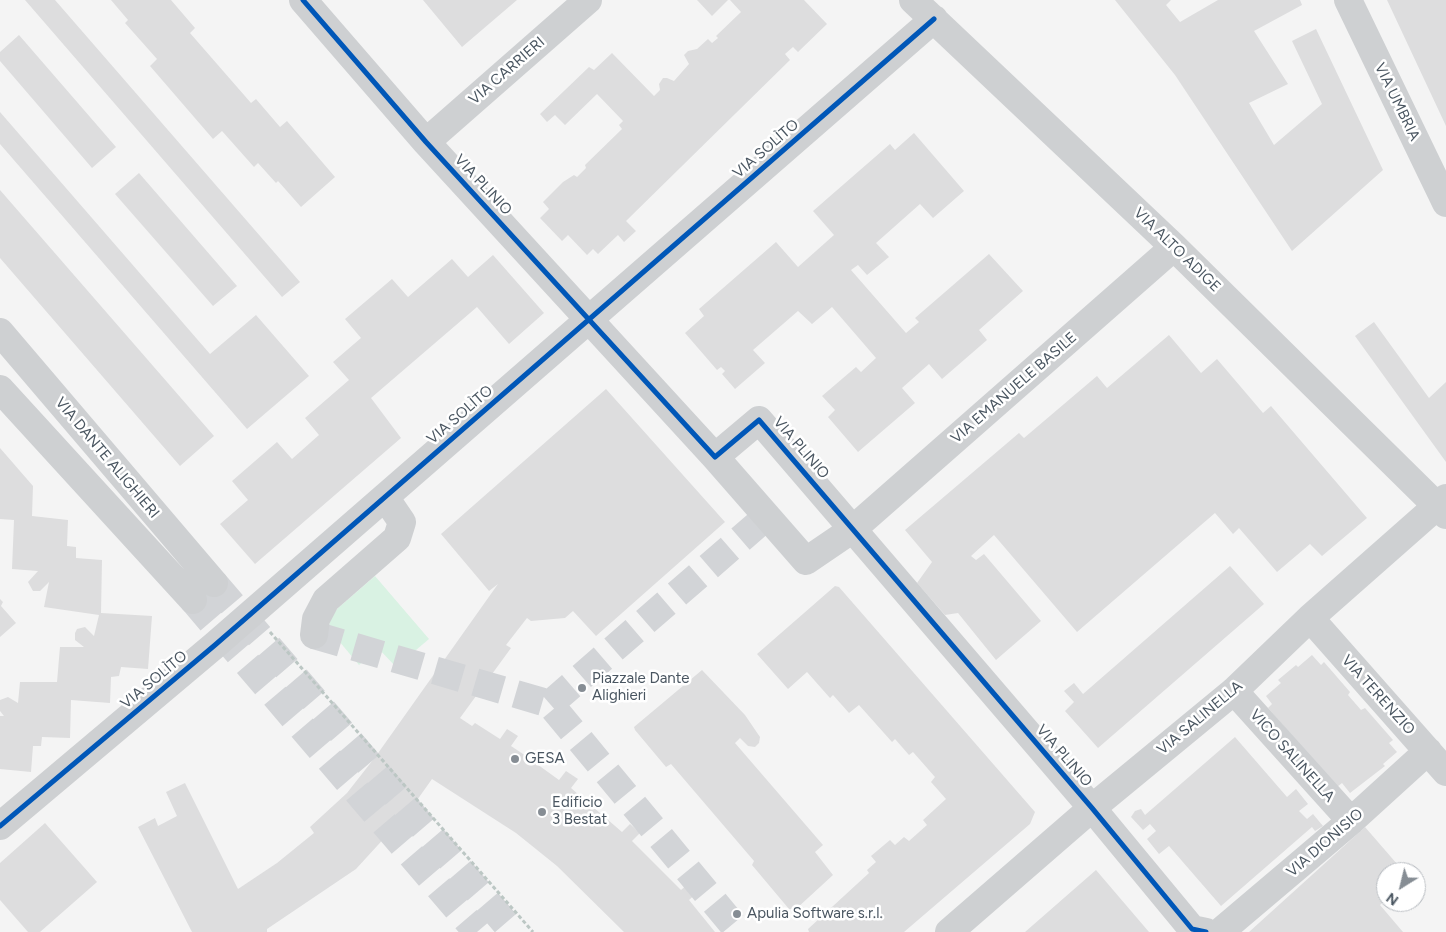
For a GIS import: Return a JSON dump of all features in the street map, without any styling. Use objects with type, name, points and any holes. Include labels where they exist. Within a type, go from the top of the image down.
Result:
[{"type":"street","name":"VIA PLINIO","points":[[302,0],[426,142],[589,319],[806,561],[853,528]]},
{"type":"street","name":"VIA CARRIERI","points":[[426,142],[588,0]]},
{"type":"street","name":"VIA ALTO ADIGE","points":[[913,0],[1174,246],[1443,506]]},
{"type":"street","name":"VIA UMBRIA","points":[[1348,0],[1446,203]]},
{"type":"street","name":"VIA SOLÌTO","points":[[2,821],[253,612],[934,19]]},
{"type":"street","name":"VIA EMANUELE BASILE","points":[[853,528],[1174,246]]},
{"type":"street","name":"VIA DANTE ALIGHIERI","points":[[0,332],[214,584]]},
{"type":"street","name":"VIA DANTE ALIGHIERI","points":[[0,390],[193,600]]},
{"type":"street","name":"VIA PLINIO","points":[[715,458],[759,420],[1092,808],[1192,929],[1206,932]]},
{"type":"street","points":[[314,634],[316,619],[326,600],[397,538],[402,522],[385,497]]},
{"type":"street","name":"VIA SALINELLA","points":[[949,932],[1092,808],[1234,690],[1310,618],[1443,506]]},
{"type":"street","name":"VIA TERENZIO","points":[[1310,618],[1446,772]]},
{"type":"street","name":"VICO SALINELLA","points":[[1234,690],[1351,821]]},
{"type":"street","name":"VIA DIONISIO","points":[[1220,932],[1351,821],[1428,751]]},
{"type":"path","points":[[253,612],[534,932]]},
{"type":"green space","points":[[375,576],[429,639],[396,667],[378,648],[359,665],[329,629],[330,618],[338,608]]},
{"type":"building","points":[[25,0],[55,0],[300,282],[282,297]]},
{"type":"building","points":[[111,0],[171,0],[195,28],[190,33],[251,103],[256,99],[280,127],[287,121],[335,177],[301,207],[278,181],[276,183],[258,163],[254,167],[222,131],[213,139],[150,66],[157,59],[125,23],[128,20]]},
{"type":"building","points":[[423,0],[517,0],[462,47]]},
{"type":"building","points":[[697,0],[728,0],[712,16]]},
{"type":"building","points":[[730,0],[804,0],[827,24],[798,52],[793,47],[785,54],[790,60],[626,221],[636,231],[624,242],[618,235],[598,254],[593,249],[587,255],[568,235],[562,241],[540,218],[549,209],[543,202],[563,182],[574,175],[577,177],[586,168],[585,165],[622,129],[619,125],[623,121],[597,94],[565,125],[555,115],[547,122],[540,114],[589,67],[594,70],[612,53],[654,96],[660,90],[659,84],[663,78],[674,81],[689,64],[684,55],[688,51],[697,49],[708,39],[712,43],[718,38],[716,36],[741,12]]},
{"type":"building","points":[[1115,0],[1171,0],[1166,5],[1180,22],[1218,0],[1300,0],[1302,5],[1254,31],[1288,84],[1249,103],[1274,145],[1322,104],[1292,41],[1316,29],[1383,170],[1292,251],[1175,75]]},
{"type":"building","points":[[1387,0],[1446,0],[1446,126]]},
{"type":"building","points":[[19,35],[116,147],[92,168],[0,61],[0,52]]},
{"type":"building","points":[[0,112],[210,354],[256,315],[309,376],[247,429],[0,144]]},
{"type":"building","points":[[914,133],[964,191],[933,218],[920,204],[876,243],[889,257],[867,275],[858,265],[851,270],[906,333],[919,322],[915,318],[989,254],[1023,291],[979,330],[987,340],[942,379],[929,364],[902,388],[915,403],[858,452],[828,417],[835,410],[822,396],[856,367],[861,372],[876,358],[832,307],[812,324],[798,311],[753,350],[765,363],[735,389],[722,374],[725,371],[721,367],[717,370],[685,333],[704,316],[699,309],[776,242],[798,267],[834,235],[813,211],[890,144],[895,150]]},
{"type":"building","points":[[139,173],[237,286],[213,306],[115,194]]},
{"type":"building","points":[[0,190],[214,436],[180,466],[0,258]]},
{"type":"building","points":[[493,255],[544,313],[509,344],[477,307],[371,398],[401,438],[255,564],[220,524],[248,500],[232,481],[277,442],[292,459],[319,435],[305,418],[349,380],[333,362],[361,338],[345,319],[392,279],[408,297],[452,259],[468,277]]},
{"type":"building","points":[[1374,322],[1429,398],[1446,382],[1446,462],[1355,336]]},
{"type":"building","points":[[1169,335],[1201,373],[1217,359],[1263,413],[1271,406],[1367,518],[1322,556],[1310,544],[1277,572],[1239,528],[1233,534],[1215,513],[1077,632],[994,535],[971,556],[976,560],[984,554],[1041,621],[996,660],[958,613],[945,615],[917,583],[932,562],[905,530],[1019,433],[1024,438],[1097,376],[1107,388]]},
{"type":"building","points":[[606,389],[725,522],[596,636],[573,611],[565,618],[531,621],[527,618],[506,645],[511,648],[460,718],[472,726],[475,723],[500,739],[507,729],[518,736],[511,746],[559,780],[566,771],[578,779],[571,788],[622,832],[630,824],[640,833],[632,841],[681,890],[689,883],[698,892],[689,900],[715,932],[624,932],[557,866],[516,833],[432,779],[410,810],[356,869],[267,929],[267,932],[192,932],[138,827],[155,818],[158,826],[177,816],[166,792],[185,783],[238,889],[277,863],[314,833],[310,827],[347,793],[376,756],[498,584],[489,591],[441,534]]},
{"type":"building","points":[[0,448],[33,486],[32,516],[68,520],[67,546],[76,547],[76,558],[102,560],[101,613],[152,616],[148,669],[121,667],[119,676],[111,677],[110,703],[71,700],[70,738],[42,737],[41,746],[33,746],[31,772],[0,769],[0,716],[4,716],[0,711],[0,700],[8,697],[18,703],[20,682],[57,682],[60,647],[84,647],[75,640],[75,633],[77,629],[85,627],[94,636],[99,615],[44,607],[49,582],[40,591],[33,591],[28,582],[38,571],[12,569],[14,520],[0,519]]},
{"type":"building","points":[[1230,566],[1264,604],[1098,748],[1065,711],[1074,702],[1064,691],[1074,683],[1083,694]]},
{"type":"building","points":[[835,586],[839,587],[1035,812],[1030,824],[904,932],[809,932],[808,929],[869,873],[867,870],[876,862],[871,856],[890,840],[895,845],[904,837],[909,841],[927,825],[923,820],[946,799],[931,782],[935,777],[913,752],[909,755],[895,739],[892,742],[859,705],[849,713],[833,695],[830,698],[807,672],[788,689],[757,654]]},
{"type":"building","points":[[0,599],[3,602],[1,606],[16,623],[0,637]]},
{"type":"building","points":[[1312,655],[1321,665],[1324,662],[1350,692],[1348,695],[1361,710],[1365,708],[1393,740],[1389,743],[1397,752],[1383,764],[1385,766],[1350,793],[1342,783],[1337,787],[1268,708],[1272,704],[1266,696],[1281,683],[1278,680]]},
{"type":"building","points":[[702,670],[745,715],[760,737],[759,743],[755,747],[748,746],[740,738],[735,743],[823,845],[815,852],[833,875],[796,909],[789,909],[752,865],[754,861],[671,764],[666,767],[635,730],[634,727]]},
{"type":"building","points":[[1235,737],[1287,797],[1296,789],[1308,804],[1299,811],[1307,819],[1313,814],[1323,826],[1315,831],[1312,827],[1221,906],[1169,846],[1159,854],[1147,839],[1156,831],[1150,824],[1143,830],[1131,817],[1135,811],[1141,809],[1145,815]]},
{"type":"building","points":[[45,823],[97,882],[40,932],[28,932],[0,900],[0,863]]},
{"type":"building","points":[[1365,827],[1395,862],[1376,862],[1376,912],[1386,912],[1403,932],[1249,932]]},
{"type":"building","points":[[1096,870],[1149,932],[1025,932]]},
{"type":"tunnel","points":[[550,704],[766,517]]},
{"type":"tunnel","points":[[214,583],[513,932]]},
{"type":"tunnel","points":[[193,600],[477,932]]},
{"type":"tunnel","points":[[314,635],[550,704],[739,932]]},
{"type":"cycle path","points":[[303,0],[426,142],[715,457],[759,420],[1092,808],[1192,929],[1206,932]]},
{"type":"cycle path","points":[[0,826],[215,645],[934,19]]},
{"type":"place","name":"Piazzale Dante Alighieri","points":[[582,688]]},
{"type":"place","name":"GESA","points":[[515,759]]},
{"type":"place","name":"Edificio 3 Bestat","points":[[542,812]]},
{"type":"place","name":"Apulia Software s.r.l.","points":[[737,914]]}]
